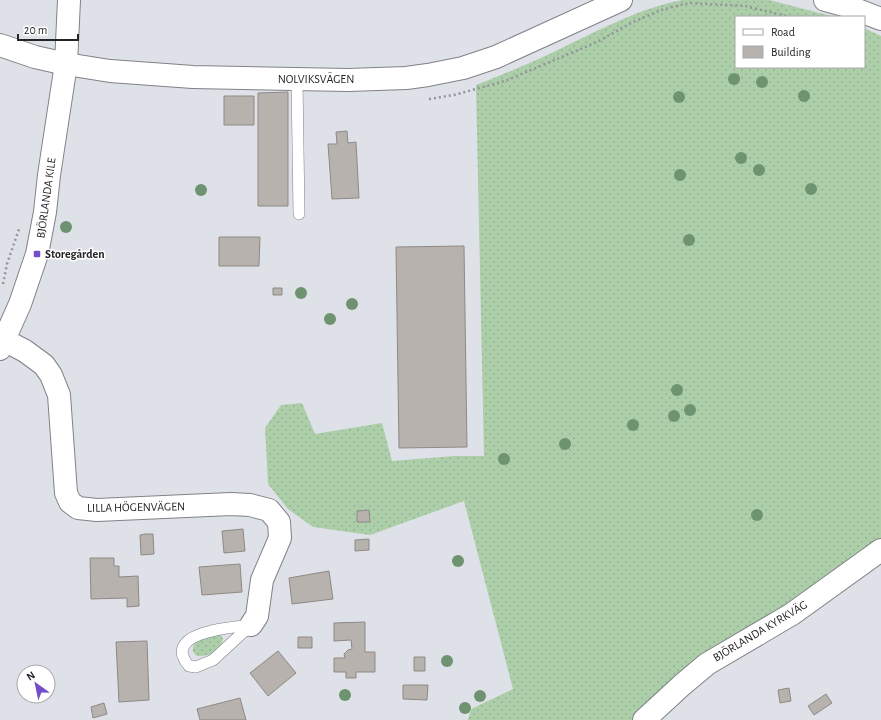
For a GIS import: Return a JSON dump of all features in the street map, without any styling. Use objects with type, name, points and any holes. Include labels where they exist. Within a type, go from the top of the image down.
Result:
[{"type":"street","name":"BJÖRLANDA KILE","points":[[2,344],[20,304],[37,254],[46,212],[49,175],[66,64],[69,0]]},
{"type":"street","name":"NOLVIKSVÄGEN","points":[[0,45],[35,57],[66,64],[110,70],[193,77],[297,79],[406,78],[462,68],[496,57],[621,0]]},
{"type":"street","points":[[825,0],[847,6],[881,19]]},
{"type":"street","name":"LILLA HÖGENVÄGEN","points":[[2,344],[25,351],[44,365],[51,375],[59,395],[66,493],[70,502],[78,508],[119,510],[230,504],[250,505],[269,510],[279,522],[280,538],[262,580],[257,616],[251,625]]},
{"type":"street","name":"BJÖRLANDA KYRKVÄG","points":[[644,720],[682,684],[707,664],[792,614],[881,550]]},
{"type":"lane","points":[[297,79],[299,214]]},
{"type":"lane","points":[[251,625],[214,660],[196,667],[189,666],[185,661],[182,653],[183,647],[199,634],[215,630],[251,625]]},
{"type":"path","points":[[429,99],[454,95],[505,81],[597,42],[633,22],[661,10],[689,3],[745,6],[786,16]]},
{"type":"green space","points":[[682,0],[769,0],[831,16],[735,16],[735,68],[865,68],[865,28],[881,36],[881,546],[638,720],[468,720],[471,709],[513,689],[464,501],[370,535],[313,527],[288,509],[268,484],[265,428],[281,405],[302,403],[315,434],[382,423],[392,461],[455,456],[484,456],[476,85],[544,57],[622,19]]},
{"type":"green space","points":[[215,635],[221,635],[223,639],[222,644],[217,650],[206,656],[197,656],[193,652],[193,647],[197,640]]},
{"type":"building","points":[[288,92],[288,206],[258,206],[258,93]]},
{"type":"building","points":[[224,96],[254,96],[254,125],[224,125]]},
{"type":"building","points":[[347,131],[348,143],[356,142],[359,198],[332,199],[328,144],[337,144],[336,132]]},
{"type":"building","points":[[219,237],[260,237],[259,266],[219,266]]},
{"type":"building","points":[[464,246],[467,447],[399,448],[396,247]]},
{"type":"building","points":[[273,288],[282,288],[282,295],[273,295]]},
{"type":"building","points":[[369,510],[370,522],[357,522],[357,511]]},
{"type":"building","points":[[243,529],[245,551],[224,553],[222,531]]},
{"type":"building","points":[[153,534],[154,554],[141,555],[140,535]]},
{"type":"building","points":[[369,539],[369,550],[355,551],[355,540]]},
{"type":"building","points":[[90,558],[114,558],[114,566],[119,566],[119,577],[138,576],[139,606],[127,607],[127,598],[91,599]]},
{"type":"building","points":[[240,564],[242,592],[202,595],[199,567]]},
{"type":"building","points":[[329,571],[333,599],[292,604],[289,578]]},
{"type":"building","points":[[365,622],[365,652],[375,652],[375,672],[356,672],[356,678],[346,678],[346,672],[334,672],[334,658],[345,658],[344,654],[348,650],[352,649],[351,640],[334,641],[334,623]]},
{"type":"building","points":[[298,637],[312,637],[312,648],[298,648]]},
{"type":"building","points":[[147,641],[149,700],[119,702],[116,642]]},
{"type":"building","points":[[278,651],[296,673],[268,696],[250,673]]},
{"type":"building","points":[[414,657],[425,657],[425,671],[414,671]]},
{"type":"building","points":[[403,685],[428,685],[427,700],[403,699]]},
{"type":"building","points":[[789,688],[791,701],[780,703],[778,690]]},
{"type":"building","points":[[826,694],[832,703],[814,715],[808,706]]},
{"type":"building","points":[[240,698],[246,720],[200,720],[197,709]]},
{"type":"building","points":[[104,703],[107,714],[93,718],[91,707]]},
{"type":"place","name":"Storegården","points":[[37,254]]}]
